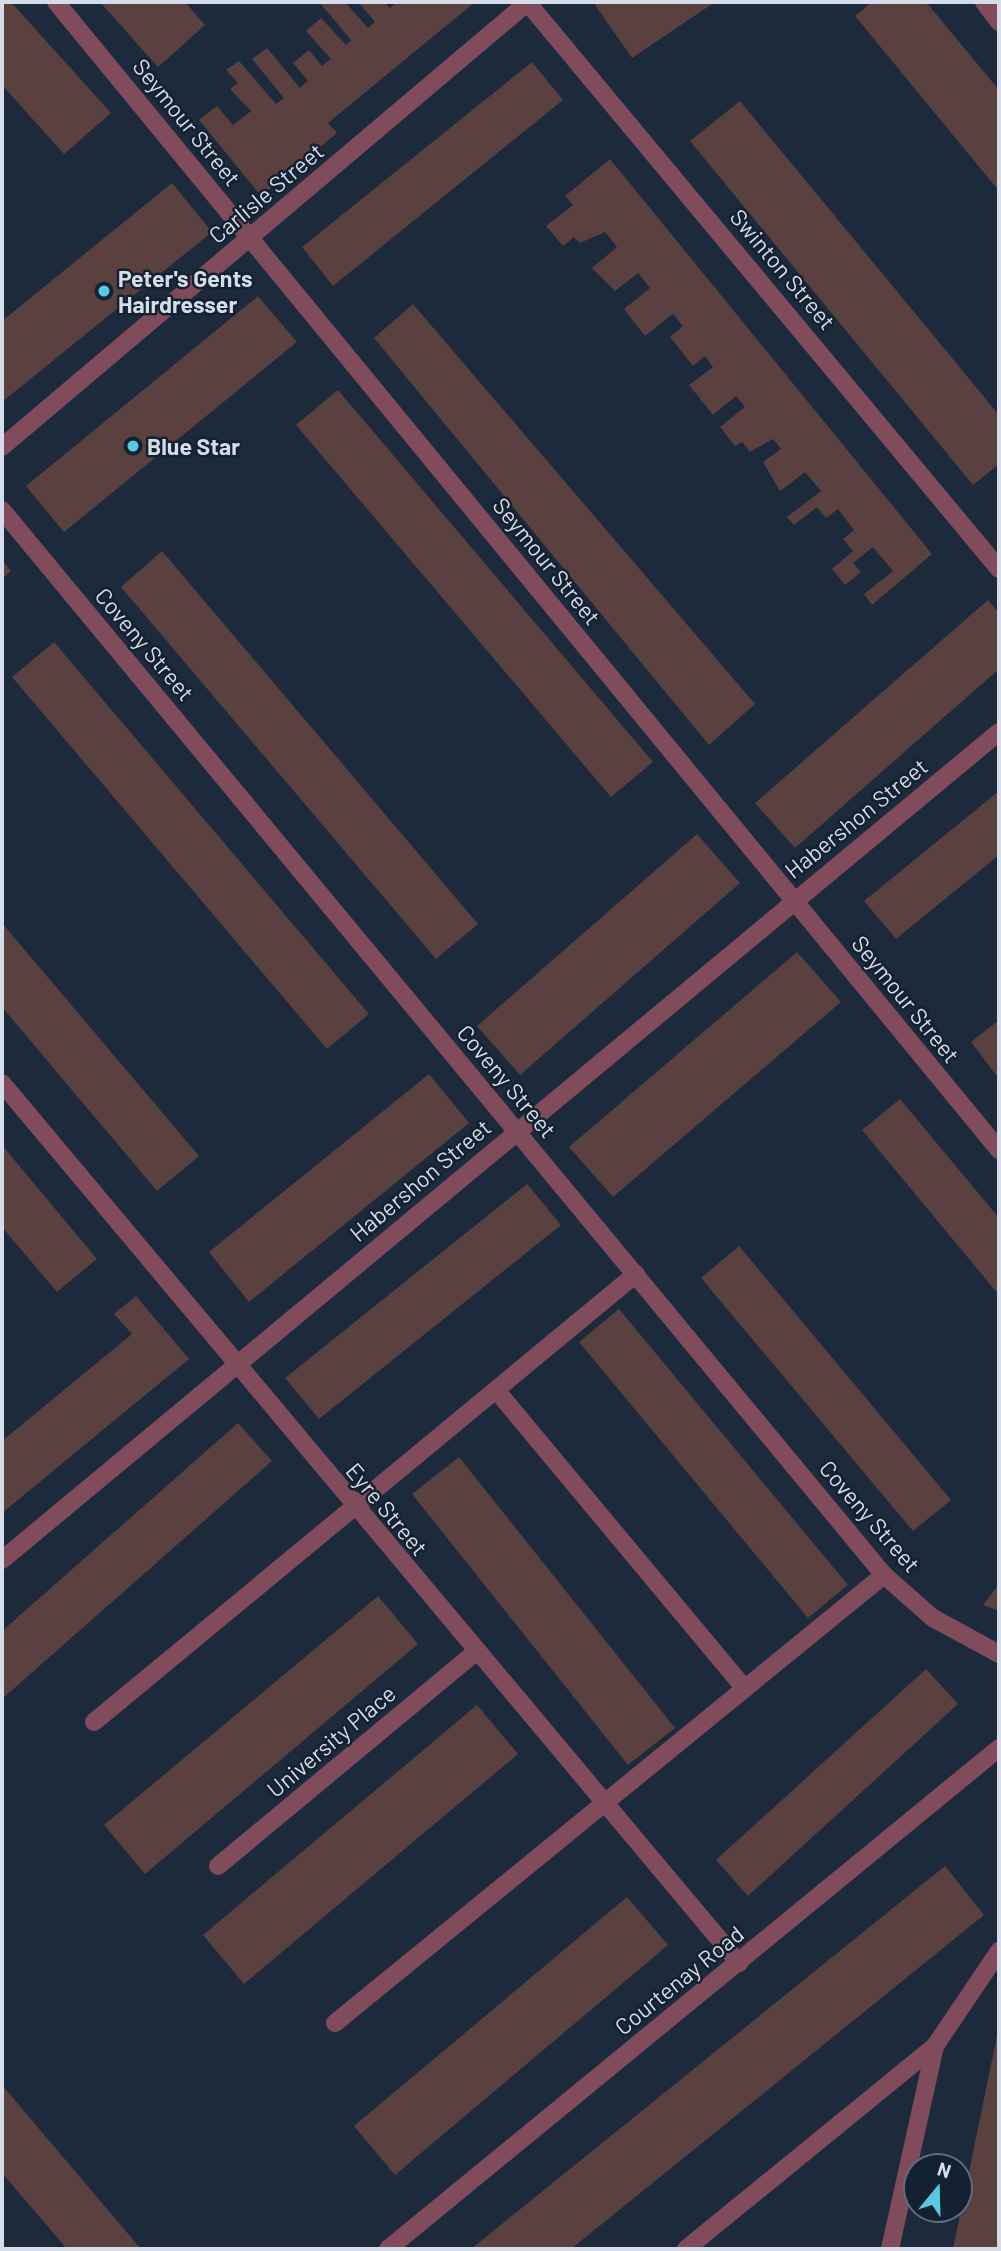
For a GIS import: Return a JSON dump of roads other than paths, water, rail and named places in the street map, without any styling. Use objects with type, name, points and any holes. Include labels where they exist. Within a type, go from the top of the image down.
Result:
[{"type":"street","name":"Seymour Street","points":[[56,2],[999,1150]]},
{"type":"street","name":"Carlisle Street","points":[[2,447],[528,2]]},
{"type":"street","name":"Swinton Street","points":[[528,2],[999,569]]},
{"type":"street","points":[[984,2],[999,22]]},
{"type":"street","name":"Coveny Street","points":[[2,510],[884,1575],[933,1618],[999,1654]]},
{"type":"street","name":"Habershon Street","points":[[2,1560],[999,732]]},
{"type":"street","name":"Eyre Street","points":[[2,1083],[475,1653],[739,1963]]},
{"type":"street","points":[[94,1722],[636,1274]]},
{"type":"street","points":[[496,1390],[745,1689]]},
{"type":"street","points":[[334,2024],[606,1805],[884,1575]]},
{"type":"street","name":"University Place","points":[[218,1866],[475,1653]]},
{"type":"street","name":"Courtenay Road","points":[[388,2249],[999,1748]]},
{"type":"street","points":[[686,2249],[935,2046],[999,1951]]},
{"type":"street","points":[[890,2249],[935,2046]]},
{"type":"place","name":"Peter's Gents Hairdresser","points":[[104,291]]},
{"type":"place","name":"Blue Star","points":[[133,446]]}]
